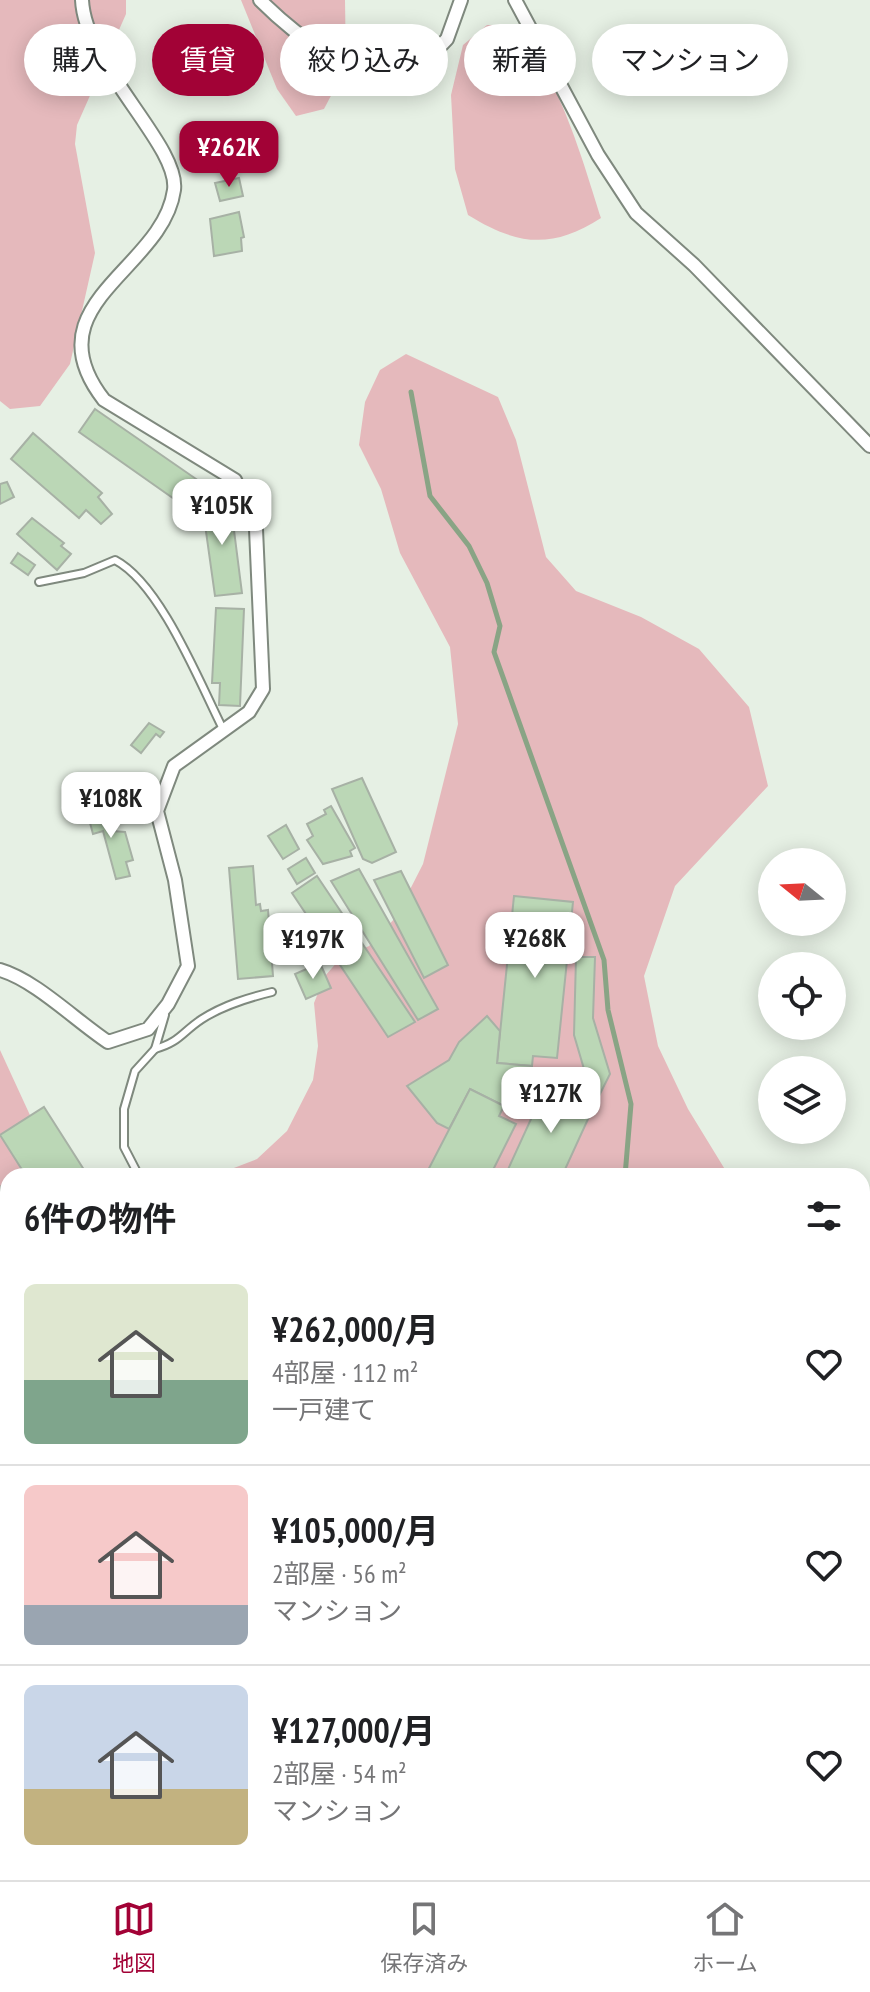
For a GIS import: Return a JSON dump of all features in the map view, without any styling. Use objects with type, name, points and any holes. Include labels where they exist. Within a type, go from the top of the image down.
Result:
[{"type":"street","points":[[0,970],[22,976],[70,1017],[108,1042],[148,1029],[168,1004],[188,966],[175,880],[157,811],[174,766],[249,712],[263,689],[256,529],[235,480],[104,400],[90,382],[81,360],[81,337],[91,313],[163,220],[175,189],[164,152],[109,73],[86,28],[82,0]]},
{"type":"street","points":[[260,0],[278,18],[344,64],[378,80],[404,84],[447,39],[461,0]]},
{"type":"street","points":[[515,0],[598,155],[636,213],[694,265],[870,446]]},
{"type":"lane","points":[[39,582],[84,573],[115,560],[133,569],[187,653],[224,731]]},
{"type":"lane","points":[[155,1049],[175,1044],[200,1020],[234,1002],[272,992]]},
{"type":"lane","points":[[135,1168],[124,1147],[124,1109],[135,1071],[155,1049],[168,1004]]},
{"type":"shaded area","points":[[0,0],[126,0],[126,14],[122,24],[24,24],[24,96],[90,96],[77,125],[75,144],[95,253],[70,364],[40,406],[10,409],[0,401]]},
{"type":"shaded area","points":[[241,0],[345,0],[345,24],[280,24],[280,93],[264,57],[264,24],[251,24]]},
{"type":"shaded area","points":[[463,45],[464,96],[558,96],[601,218],[566,235],[534,240],[502,233],[468,215],[455,169],[451,95]]},
{"type":"shaded area","points":[[282,96],[331,96],[324,109],[296,116]]},
{"type":"shaded area","points":[[406,354],[498,397],[516,440],[546,557],[576,591],[641,617],[699,649],[749,707],[768,786],[675,886],[644,976],[658,1046],[688,1109],[724,1168],[234,1168],[257,1159],[287,1131],[313,1080],[318,1046],[314,1003],[325,976],[339,960],[369,946],[396,917],[423,864],[458,724],[450,647],[400,553],[381,489],[359,445],[365,402],[380,370]]},
{"type":"shaded area","points":[[0,1050],[54,1168],[0,1168]]},
{"type":"building","points":[[239,178],[243,196],[220,201],[215,183]]},
{"type":"building","points":[[239,212],[244,237],[241,238],[242,251],[214,256],[210,219]]},
{"type":"building","points":[[95,409],[199,481],[177,501],[79,432]]},
{"type":"building","points":[[33,433],[102,493],[98,497],[112,514],[101,524],[86,510],[79,518],[11,459]]},
{"type":"building","points":[[7,482],[14,497],[0,504],[0,484]]},
{"type":"building","points":[[230,499],[242,593],[215,596],[202,503]]},
{"type":"building","points":[[32,518],[64,543],[61,546],[71,554],[57,570],[17,534]]},
{"type":"building","points":[[18,553],[35,565],[28,575],[11,563]]},
{"type":"building","points":[[216,608],[244,609],[240,706],[219,705],[220,683],[212,683]]},
{"type":"building","points":[[149,723],[164,732],[160,737],[156,734],[141,753],[131,745]]},
{"type":"building","points":[[362,778],[396,852],[372,863],[363,859],[332,789]]},
{"type":"building","points":[[104,803],[112,831],[125,832],[133,860],[126,862],[130,876],[116,879],[103,831],[93,834],[86,808]]},
{"type":"building","points":[[331,806],[355,848],[350,851],[352,856],[323,864],[307,840],[313,836],[307,824],[326,814],[324,810]]},
{"type":"building","points":[[286,825],[299,849],[283,859],[268,836]]},
{"type":"building","points":[[306,858],[315,873],[297,884],[288,869]]},
{"type":"building","points":[[253,866],[256,905],[260,904],[261,911],[268,910],[273,976],[238,979],[229,868]]},
{"type":"building","points":[[359,869],[438,1009],[418,1020],[331,881]]},
{"type":"building","points":[[401,871],[448,965],[424,978],[374,880]]},
{"type":"building","points":[[317,876],[415,1022],[388,1037],[292,893]]},
{"type":"building","points":[[514,896],[573,902],[557,1058],[533,1056],[532,1066],[497,1063]]},
{"type":"building","points":[[576,957],[595,957],[593,1018],[610,1074],[594,1106],[547,1084],[551,1076],[576,1086],[584,1069],[574,1035]]},
{"type":"building","points":[[320,963],[331,988],[306,999],[295,974]]},
{"type":"building","points":[[487,1016],[500,1031],[497,1063],[532,1066],[532,1083],[504,1106],[470,1089],[449,1129],[437,1123],[407,1086],[449,1060],[459,1042]]},
{"type":"building","points":[[547,1084],[594,1106],[566,1168],[509,1168]]},
{"type":"building","points":[[470,1089],[504,1106],[499,1116],[516,1124],[494,1168],[429,1168]]},
{"type":"building","points":[[44,1107],[83,1168],[21,1168],[0,1135]]},
{"type":"waterway","points":[[411,392],[430,496],[469,546],[487,583],[500,626],[494,652],[604,960],[608,1010],[631,1104],[626,1168]]}]
